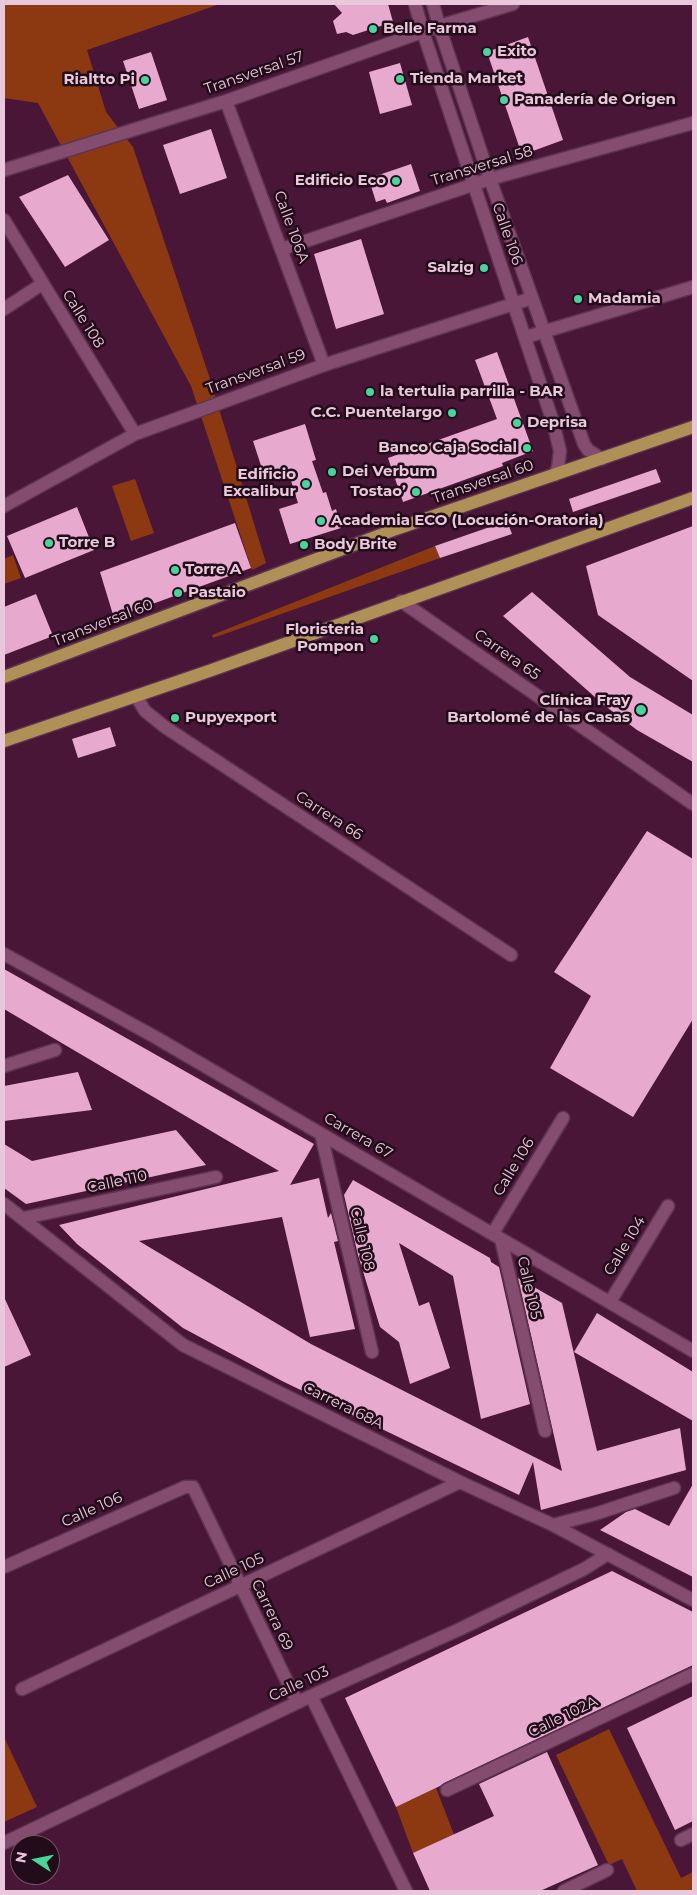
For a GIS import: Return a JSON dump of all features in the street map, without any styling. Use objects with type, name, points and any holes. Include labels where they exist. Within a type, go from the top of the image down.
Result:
[{"type":"main road","name":"Transversal 60","points":[[4,677],[396,529],[693,427]]},
{"type":"main road","points":[[4,742],[693,498]]},
{"type":"street","name":"Calle 106","points":[[415,4],[473,185],[515,304],[558,438],[560,460],[555,475]]},
{"type":"street","name":"Calle 106","points":[[433,4],[490,179],[584,444],[588,450],[602,459]]},
{"type":"street","name":"Transversal 57","points":[[4,170],[226,100],[439,26],[513,4]]},
{"type":"street","name":"Calle 106A","points":[[226,100],[324,365]]},
{"type":"street","name":"Transversal 58","points":[[282,248],[490,179],[693,123]]},
{"type":"street","name":"Calle 108","points":[[4,220],[136,434]]},
{"type":"street","points":[[4,309],[42,284]]},
{"type":"street","points":[[526,337],[693,287]]},
{"type":"street","name":"Transversal 59","points":[[4,506],[136,434],[324,365],[532,298]]},
{"type":"street","name":"Carrera 65","points":[[402,601],[693,804]]},
{"type":"street","name":"Carrera 66","points":[[136,696],[146,711],[164,726],[511,955]]},
{"type":"street","name":"Carrera 67","points":[[4,954],[155,1037],[693,1351]]},
{"type":"street","points":[[4,1066],[55,1050]]},
{"type":"street","name":"Calle 106","points":[[497,1236],[563,1118]]},
{"type":"street","name":"Calle 108","points":[[321,1134],[372,1352]]},
{"type":"street","name":"Calle 110","points":[[24,1218],[216,1177]]},
{"type":"street","name":"Carrera 68A","points":[[4,1204],[183,1345],[460,1482],[553,1525],[693,1600]]},
{"type":"street","name":"Calle 104","points":[[610,1302],[668,1206]]},
{"type":"street","name":"Calle 105","points":[[497,1236],[545,1431]]},
{"type":"street","name":"Calle 105","points":[[22,1689],[460,1482]]},
{"type":"street","name":"Calle 106","points":[[4,1567],[185,1487],[193,1487]]},
{"type":"street","name":"Carrera 69","points":[[193,1487],[297,1702]]},
{"type":"street","points":[[553,1525],[595,1514],[674,1488]]},
{"type":"street","name":"Calle 103","points":[[4,1843],[297,1702],[458,1630],[584,1569],[608,1554]]},
{"type":"street","name":"Calle 102A","points":[[447,1790],[693,1674]]},
{"type":"street","points":[[311,1696],[406,1891]]},
{"type":"street","points":[[681,1840],[693,1834]]},
{"type":"street","points":[[564,1891],[607,1870]]},
{"type":"shaded area","points":[[4,4],[220,4],[87,50],[106,112],[133,147],[209,376],[266,563],[252,570],[191,386],[38,103],[4,98]]},
{"type":"shaded area","points":[[135,479],[154,533],[131,541],[112,486]]},
{"type":"shaded area","points":[[435,546],[440,558],[213,638],[212,635]]},
{"type":"shaded area","points":[[13,555],[21,578],[4,584],[4,559]]},
{"type":"shaded area","points":[[609,1729],[681,1878],[693,1872],[693,1891],[637,1891],[622,1859],[609,1865],[556,1755]]},
{"type":"shaded area","points":[[4,1737],[37,1807],[4,1822]]},
{"type":"shaded area","points":[[436,1788],[455,1837],[413,1853],[396,1807]]},
{"type":"building","points":[[334,4],[388,4],[393,22],[353,35],[346,32],[337,34],[333,21],[342,13]]},
{"type":"building","points":[[528,37],[563,140],[522,155],[487,52]]},
{"type":"building","name":"Rialtto Pi","points":[[151,52],[167,100],[139,109],[123,61]]},
{"type":"building","points":[[400,63],[412,105],[380,114],[369,72]]},
{"type":"building","points":[[211,129],[227,178],[180,194],[163,145]]},
{"type":"building","name":"Edificio Eco","points":[[411,164],[420,191],[387,203],[385,199],[376,202],[371,186],[376,184],[373,177]]},
{"type":"building","points":[[68,175],[109,240],[65,267],[19,197]]},
{"type":"building","points":[[361,239],[384,314],[336,329],[314,254]]},
{"type":"building","points":[[497,352],[533,451],[502,463],[503,466],[403,502],[388,458],[497,419],[475,360]]},
{"type":"building","name":"Edificio Excalibur","points":[[305,424],[316,460],[312,461],[323,493],[326,492],[332,511],[336,509],[341,528],[290,544],[279,509],[298,503],[287,468],[264,475],[253,441]]},
{"type":"building","points":[[656,469],[661,482],[573,512],[569,499]]},
{"type":"building","name":"Torre B","points":[[77,507],[94,550],[25,578],[7,536]]},
{"type":"building","points":[[507,521],[512,534],[440,558],[435,546]]},
{"type":"building","name":"Torre A","points":[[235,523],[251,568],[114,618],[100,572]]},
{"type":"building","points":[[693,526],[693,681],[598,615],[586,566]]},
{"type":"building","points":[[532,592],[630,677],[693,715],[693,762],[637,730],[604,705],[503,616]]},
{"type":"building","points":[[36,594],[53,636],[4,655],[4,607]]},
{"type":"building","points":[[110,727],[116,746],[78,758],[72,739]]},
{"type":"building","points":[[647,831],[693,859],[693,1019],[633,1117],[550,1068],[591,996],[554,972]]},
{"type":"building","points":[[4,969],[314,1144],[290,1185],[319,1178],[328,1218],[331,1213],[338,1241],[334,1242],[355,1329],[310,1337],[282,1217],[139,1241],[311,1344],[562,1471],[518,1278],[562,1303],[597,1451],[680,1428],[686,1470],[541,1510],[533,1462],[519,1495],[282,1381],[183,1328],[77,1244],[59,1225],[279,1171],[4,1009]]},
{"type":"building","points":[[78,1072],[92,1110],[4,1121],[4,1086]]},
{"type":"building","points":[[176,1130],[206,1165],[26,1204],[4,1188],[4,1144],[32,1161]]},
{"type":"building","points":[[353,1180],[490,1258],[491,1262],[499,1267],[530,1404],[481,1419],[453,1276],[399,1243],[419,1306],[429,1302],[450,1368],[410,1384],[399,1342],[380,1327],[358,1255],[344,1195]]},
{"type":"building","points":[[4,1297],[31,1355],[4,1367]]},
{"type":"building","points":[[597,1313],[693,1372],[693,1421],[574,1352]]},
{"type":"building","points":[[693,1484],[693,1577],[600,1530],[626,1512],[635,1509],[669,1526]]},
{"type":"building","points":[[612,1571],[693,1612],[693,1665],[396,1807],[345,1698]]},
{"type":"building","points":[[693,1696],[693,1821],[675,1830],[627,1728]]},
{"type":"building","points":[[547,1752],[598,1865],[540,1891],[430,1891],[413,1853],[494,1816],[479,1784]]},
{"type":"place","name":"Belle Farma","points":[[373,29]]},
{"type":"place","name":"Exito","points":[[487,52]]},
{"type":"place","name":"Tienda Market","points":[[400,79]]},
{"type":"place","name":"Rialtto Pi","points":[[145,80]]},
{"type":"place","name":"Panadería de Origen","points":[[504,100]]},
{"type":"place","name":"Edificio Eco","points":[[396,181]]},
{"type":"place","name":"Salzig","points":[[484,268]]},
{"type":"place","name":"Madamia","points":[[578,299]]},
{"type":"place","name":"la tertulia parrilla - BAR","points":[[370,392]]},
{"type":"place","name":"C.C. Puentelargo","points":[[452,413]]},
{"type":"place","name":"Deprisa","points":[[517,423]]},
{"type":"place","name":"Banco Caja Social","points":[[527,448]]},
{"type":"place","name":"Dei Verbum","points":[[332,472]]},
{"type":"place","name":"Edificio Excalibur","points":[[306,484]]},
{"type":"place","name":"Tostao’","points":[[416,492]]},
{"type":"place","name":"Academia ECO (Locución-Oratoria)","points":[[321,521]]},
{"type":"place","name":"Torre B","points":[[49,543]]},
{"type":"place","name":"Body Brite","points":[[304,545]]},
{"type":"place","name":"Torre A","points":[[175,570]]},
{"type":"place","name":"Pastaio","points":[[178,593]]},
{"type":"place","name":"Floristeria Pompon","points":[[374,639]]},
{"type":"place","name":"Clínica Fray Bartolomé de las Casas","points":[[641,710]]},
{"type":"place","name":"Pupyexport","points":[[175,718]]}]
